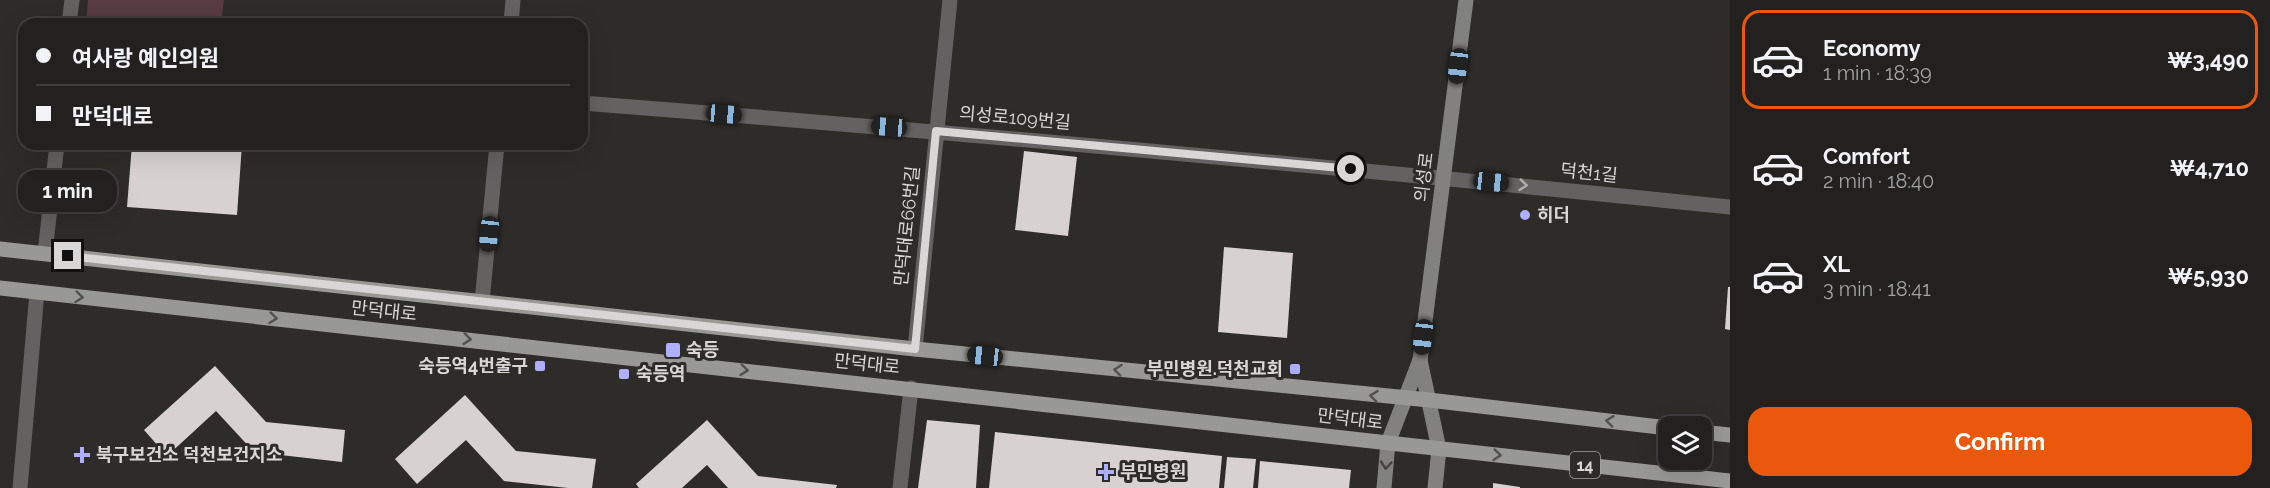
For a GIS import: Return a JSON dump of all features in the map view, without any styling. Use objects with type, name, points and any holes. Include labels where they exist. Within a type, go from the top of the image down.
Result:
[{"type":"main road","name":"의성로","points":[[1384,488],[1388,443],[1420,360],[1466,0]]},
{"type":"main road","name":"만덕대로","points":[[0,249],[915,349],[1429,400],[1658,427]]},
{"type":"main road","name":"만덕대로","points":[[0,288],[1730,481]]},
{"type":"main road","name":"의성로","points":[[1420,360],[1439,449],[1435,488]]},
{"type":"main road","points":[[1712,433],[1730,435]]},
{"type":"street","points":[[70,18],[72,0]]},
{"type":"street","points":[[511,18],[513,0]]},
{"type":"street","name":"만덕대로66번길","points":[[915,349],[950,0]]},
{"type":"street","name":"의성로109번길","points":[[588,103],[936,131],[1444,177]]},
{"type":"street","points":[[45,253],[56,150]]},
{"type":"street","points":[[482,302],[496,150]]},
{"type":"street","name":"덕천1길","points":[[1444,177],[1730,207]]},
{"type":"street","points":[[20,488],[37,292]]},
{"type":"street","points":[[900,488],[911,388]]},
{"type":"shaded area","points":[[88,0],[224,0],[222,18],[86,18]]},
{"type":"building","points":[[132,150],[242,150],[237,215],[127,207]]},
{"type":"building","points":[[1024,151],[1077,157],[1068,236],[1015,230]]},
{"type":"building","points":[[1224,247],[1293,253],[1287,338],[1218,332]]},
{"type":"building","points":[[1728,287],[1730,287],[1730,330],[1725,329]]},
{"type":"building","points":[[215,366],[266,422],[345,430],[342,462],[254,452],[216,411],[167,456],[144,430]]},
{"type":"building","points":[[465,395],[516,451],[596,459],[592,488],[568,488],[504,481],[466,440],[417,484],[395,459]]},
{"type":"building","points":[[707,420],[758,476],[837,485],[836,488],[728,488],[707,465],[682,488],[639,488],[636,484]]},
{"type":"building","points":[[927,420],[980,425],[976,488],[918,488]]},
{"type":"building","name":"부민병원","points":[[995,432],[1222,456],[1219,488],[989,488]]},
{"type":"building","points":[[1227,457],[1256,459],[1253,488],[1224,488]]},
{"type":"building","points":[[1260,461],[1351,470],[1349,488],[1258,488]]},
{"type":"building","points":[[1493,483],[1520,487],[1520,488],[1493,488]]},
{"type":"place","name":"히더","points":[[1525,215]]},
{"type":"place","name":"숙등","points":[[673,350]]},
{"type":"place","name":"숙등역4번출구","points":[[540,366]]},
{"type":"place","name":"부민병원.덕천교회","points":[[1295,369]]},
{"type":"place","name":"숙등역","points":[[624,374]]},
{"type":"place","name":"북구보건소 덕천보건지소","points":[[82,455]]},
{"type":"place","name":"부민병원","points":[[1106,472]]},
{"type":"route","points":[[68,256],[915,349],[936,131],[1351,169]]}]
